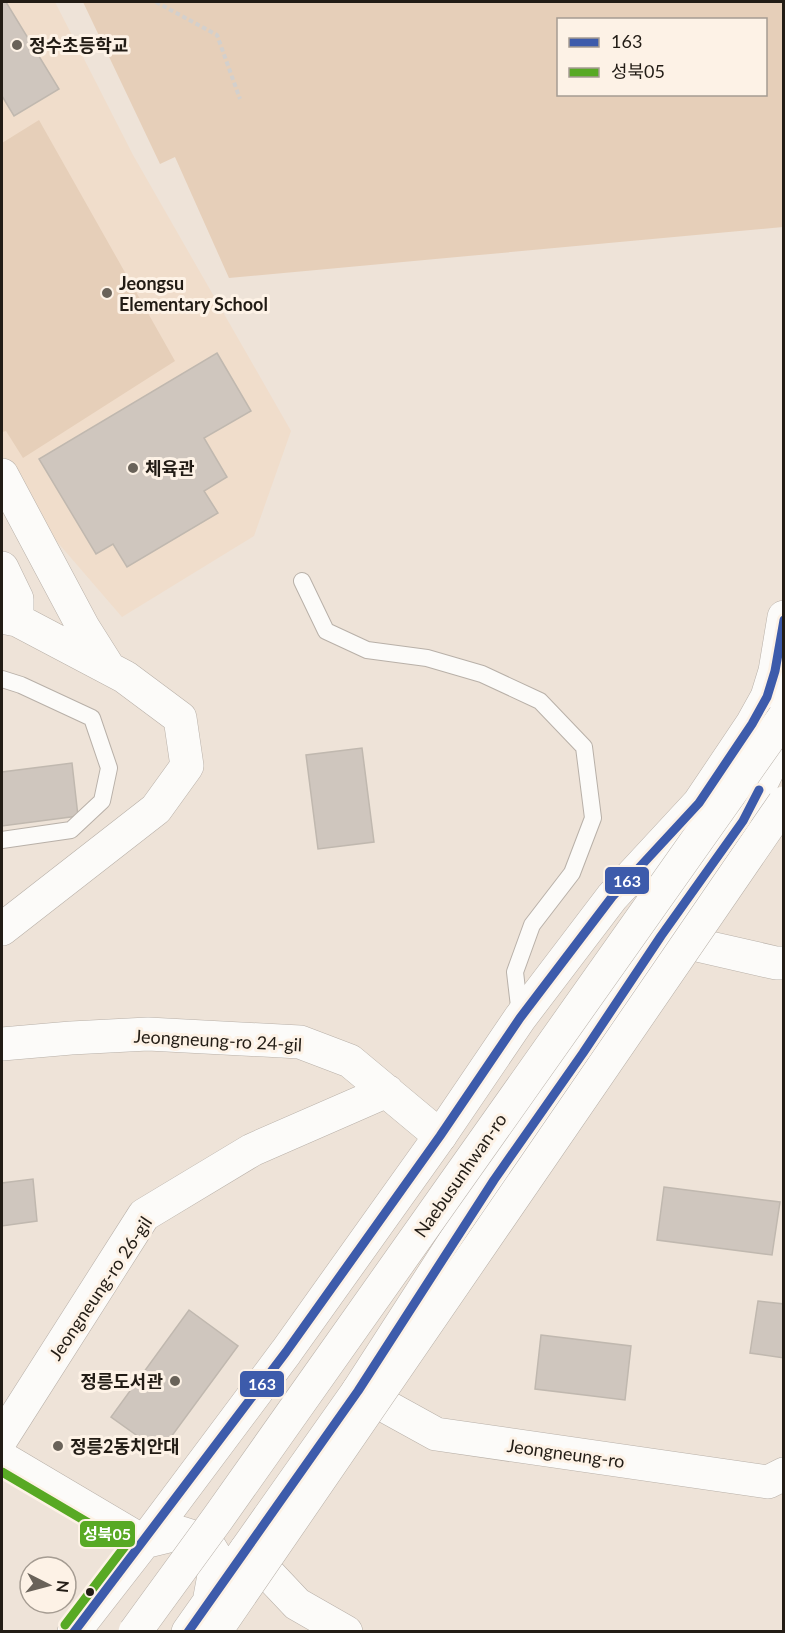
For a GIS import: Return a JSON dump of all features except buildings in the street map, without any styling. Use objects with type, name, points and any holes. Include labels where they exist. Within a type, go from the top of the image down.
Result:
[{"type":"main road","points":[[2,475],[82,627],[108,668]]},
{"type":"main road","points":[[2,568],[17,599],[9,619],[125,677],[180,718],[187,766],[156,809],[2,928]]},
{"type":"main road","points":[[307,1462],[279,1481],[260,1482],[248,1477],[240,1462],[241,1440],[699,803],[752,724],[767,697],[775,671],[783,617]]},
{"type":"main road","name":"Naebusunhwan-ro","points":[[135,1632],[218,1518],[783,717]]},
{"type":"main road","points":[[212,1617],[246,1550],[358,1391],[494,1180],[661,936],[743,821],[783,737]]},
{"type":"main road","points":[[74,1632],[286,1352],[440,1136],[520,1017],[612,897],[699,803]]},
{"type":"main road","points":[[699,803],[743,821],[783,827]]},
{"type":"main road","points":[[188,1632],[212,1617],[783,803]]},
{"type":"main road","points":[[661,936],[783,963]]},
{"type":"main road","name":"Jeongneung-ro 24-gil","points":[[2,1044],[148,1034],[300,1042],[350,1061],[440,1136]]},
{"type":"main road","name":"Jeongneung-ro 26-gil","points":[[2,1437],[144,1215],[252,1150],[387,1091]]},
{"type":"main road","name":"Jeongneung-ro","points":[[358,1391],[436,1434],[768,1482],[783,1474]]},
{"type":"main road","points":[[2,1458],[144,1542],[182,1533],[206,1541],[217,1559],[212,1617]]},
{"type":"main road","points":[[246,1550],[297,1604],[346,1632]]},
{"type":"lane","points":[[302,581],[326,631],[367,650],[427,658],[482,674],[540,701],[584,747],[593,818],[572,873],[532,925],[515,972],[520,1017]]},
{"type":"lane","points":[[2,679],[21,685],[92,718],[109,768],[102,801],[71,830],[2,840]]},
{"type":"path","points":[[156,2],[217,35],[240,99]]},
{"type":"shaded area","name":"Jeongsu Elementary School","points":[[2,2],[55,2],[133,155],[291,431],[254,536],[122,617],[2,478]]},
{"type":"shaded area","points":[[83,2],[783,2],[783,227],[229,278],[175,157],[160,164]]},
{"type":"shaded area","points":[[39,120],[175,361],[23,458],[6,431],[2,432],[2,143]]},
{"type":"transit line","name":"163","points":[[74,1632],[286,1352],[440,1136],[520,1018],[612,897],[699,803],[752,724],[767,697],[775,671],[784,620]]},
{"type":"transit line","name":"163","points":[[188,1632],[358,1391],[494,1180],[661,936],[743,821],[759,790]]},
{"type":"transit line","name":"성북05","points":[[2,1472],[126,1545],[65,1625]]},
{"type":"place","name":"정수초등학교","points":[[17,45]]},
{"type":"place","name":"Jeongsu Elementary School","points":[[107,293]]},
{"type":"place","name":"체육관","points":[[133,468]]},
{"type":"place","name":"정릉도서관","points":[[175,1381]]},
{"type":"place","name":"정릉2동치안대","points":[[58,1446]]}]
